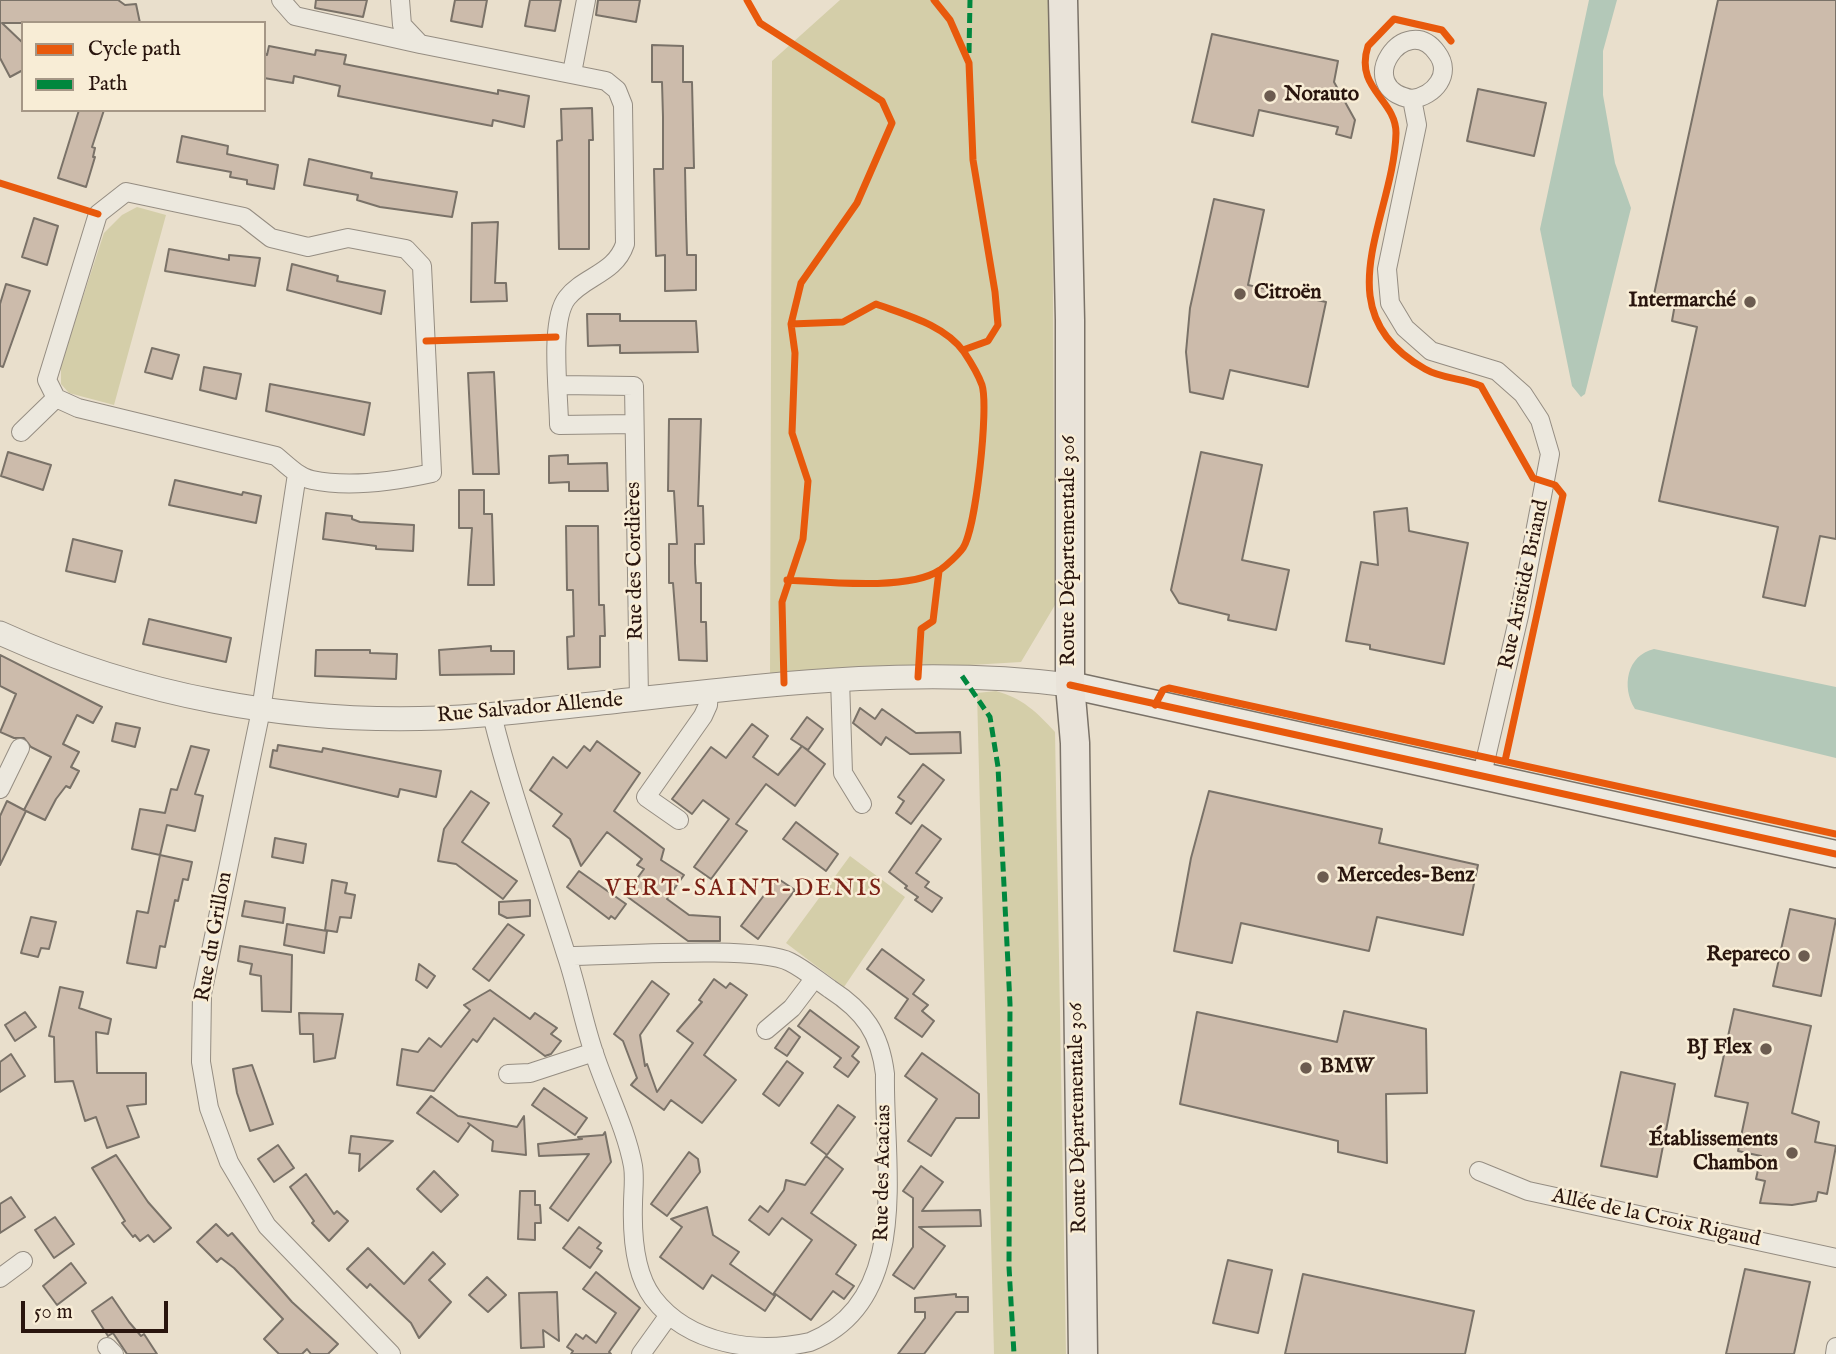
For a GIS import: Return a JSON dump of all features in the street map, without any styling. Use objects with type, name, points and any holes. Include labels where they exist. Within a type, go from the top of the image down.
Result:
[{"type":"main road","name":"Route Départementale 306","points":[[1063,0],[1070,320],[1070,685],[1075,743],[1083,1354]]},
{"type":"main road","points":[[1070,685],[1836,854]]},
{"type":"street","points":[[281,0],[295,16],[420,44],[572,73],[606,81],[617,90],[623,105],[625,244],[621,257],[611,267],[568,296],[559,312],[556,337],[560,385],[559,425],[634,424]]},
{"type":"street","points":[[400,0],[402,24],[420,44]]},
{"type":"street","points":[[572,73],[586,0]]},
{"type":"street","name":"Rue Aristide Briand","points":[[1412,99],[1417,125],[1387,269],[1390,303],[1405,328],[1431,351],[1497,372],[1523,394],[1540,420],[1550,454],[1519,616],[1484,766],[1485,777]]},
{"type":"street","points":[[126,192],[244,217],[271,238],[308,247],[348,238],[406,249],[422,267],[432,473],[392,482],[312,480],[297,474],[276,456],[78,408],[55,398],[47,380],[98,214],[126,192]]},
{"type":"street","name":"Rue des Cordières","points":[[560,385],[634,386],[639,699]]},
{"type":"street","points":[[21,432],[55,398]]},
{"type":"street","name":"Rue du Grillon","points":[[297,474],[261,710],[202,994],[201,1062],[209,1108],[229,1162],[267,1226],[391,1354]]},
{"type":"street","name":"Rue Salvador Allende","points":[[0,634],[115,677],[234,707],[397,719],[492,715],[840,679],[1006,676],[1070,685]]},
{"type":"street","points":[[840,679],[843,773],[862,804]]},
{"type":"street","points":[[679,820],[646,797],[703,716],[708,705],[709,691]]},
{"type":"street","name":"Rue des Acacias","points":[[492,715],[504,762],[567,956],[594,1052],[634,1168],[632,1223],[638,1264],[652,1297],[669,1315],[706,1340],[738,1350],[774,1351],[821,1337],[841,1323],[859,1305],[875,1272],[883,1254],[887,1227],[883,1052],[866,1018],[852,1003],[789,961],[753,954],[567,956]]},
{"type":"street","points":[[0,789],[20,748]]},
{"type":"street","points":[[766,1030],[792,1008],[814,979]]},
{"type":"street","points":[[508,1074],[530,1073],[594,1052]]},
{"type":"street","name":"Allée de la Croix Rigaud","points":[[1479,1171],[1528,1191],[1836,1258]]},
{"type":"street","points":[[0,1278],[23,1261]]},
{"type":"street","points":[[640,1354],[669,1315]]},
{"type":"street","points":[[1835,1354],[1836,1347]]},
{"type":"shaded area","points":[[840,0],[1051,0],[1055,605],[1021,662],[770,677],[772,61]]},
{"type":"shaded area","points":[[1589,0],[1617,0],[1603,51],[1603,95],[1615,163],[1631,208],[1585,394],[1581,397],[1572,386],[1540,229]]},
{"type":"shaded area","points":[[137,207],[166,215],[114,405],[69,393],[61,384],[61,364],[104,233],[122,215]]},
{"type":"shaded area","points":[[1654,649],[1836,687],[1836,758],[1635,709],[1628,691],[1629,673],[1638,658]]},
{"type":"shaded area","points":[[996,691],[1028,707],[1055,732],[1066,1354],[994,1354],[977,693]]},
{"type":"shaded area","points":[[850,856],[905,897],[844,987],[786,943]]},
{"type":"building","points":[[0,0],[118,0],[125,5],[136,4],[140,21],[2,23],[21,41],[21,71],[10,77],[0,58]]},
{"type":"building","points":[[316,0],[367,0],[363,17],[315,8]]},
{"type":"building","points":[[455,0],[487,0],[482,27],[451,21]]},
{"type":"building","points":[[530,0],[561,0],[555,31],[525,26]]},
{"type":"building","points":[[598,0],[640,0],[636,22],[596,15]]},
{"type":"building","name":"Intermarché","points":[[1718,0],[1836,0],[1836,539],[1820,536],[1805,606],[1763,597],[1778,527],[1659,501],[1697,327],[1672,321],[1675,304],[1653,299]]},
{"type":"building","name":"Norauto","points":[[1212,34],[1338,61],[1334,82],[1355,120],[1351,138],[1336,134],[1338,127],[1259,110],[1253,136],[1192,122]]},
{"type":"building","points":[[652,45],[683,46],[683,82],[692,82],[694,168],[685,168],[687,255],[696,255],[696,290],[665,291],[665,255],[656,256],[654,169],[663,169],[663,117],[662,82],[652,82]]},
{"type":"building","points":[[269,46],[315,55],[316,50],[346,55],[344,64],[498,94],[498,90],[529,96],[524,127],[493,120],[492,126],[338,96],[340,86],[294,76],[293,83],[266,78]]},
{"type":"building","points":[[1478,89],[1546,103],[1534,156],[1467,141]]},
{"type":"building","points":[[592,108],[593,140],[589,140],[589,249],[559,249],[557,141],[562,140],[561,109]]},
{"type":"building","points":[[78,112],[103,112],[92,147],[95,148],[95,157],[86,187],[58,178]]},
{"type":"building","points":[[182,136],[228,146],[227,154],[278,165],[274,189],[247,184],[247,180],[230,177],[231,172],[177,162]]},
{"type":"building","points":[[309,159],[372,173],[371,178],[457,192],[452,217],[380,207],[357,200],[358,195],[304,185]]},
{"type":"building","name":"Citroën","points":[[1214,199],[1264,210],[1248,285],[1326,302],[1308,387],[1230,370],[1223,399],[1190,392],[1186,352],[1190,308]]},
{"type":"building","points":[[34,218],[58,226],[47,265],[22,257]]},
{"type":"building","points":[[498,222],[495,283],[506,283],[507,301],[471,302],[472,223]]},
{"type":"building","points":[[169,249],[229,260],[229,255],[260,258],[255,286],[165,271]]},
{"type":"building","points":[[292,264],[338,276],[337,281],[385,291],[381,314],[287,290]]},
{"type":"building","points":[[6,284],[30,291],[3,367],[0,366],[0,304]]},
{"type":"building","points":[[587,314],[620,314],[620,321],[696,321],[698,352],[620,353],[620,345],[588,346]]},
{"type":"building","points":[[152,348],[179,355],[172,379],[145,372]]},
{"type":"building","points":[[204,367],[241,374],[236,399],[200,390]]},
{"type":"building","points":[[494,372],[499,474],[473,474],[468,373]]},
{"type":"building","points":[[270,384],[370,403],[364,435],[266,411]]},
{"type":"building","points":[[669,419],[701,419],[698,506],[703,506],[704,544],[695,544],[695,563],[696,583],[701,583],[701,622],[706,622],[707,661],[679,660],[673,583],[669,583],[669,544],[677,544],[674,491],[668,491]]},
{"type":"building","points":[[8,452],[51,465],[43,490],[1,476]]},
{"type":"building","points":[[1201,452],[1262,465],[1242,560],[1289,570],[1276,630],[1228,620],[1229,615],[1179,603],[1171,590]]},
{"type":"building","points":[[568,455],[568,464],[607,463],[608,491],[569,491],[569,482],[549,483],[549,456]]},
{"type":"building","points":[[175,480],[242,495],[243,492],[261,496],[256,523],[169,505]]},
{"type":"building","points":[[459,490],[484,490],[484,514],[492,514],[494,585],[468,585],[472,528],[459,528]]},
{"type":"building","points":[[1407,508],[1409,531],[1468,543],[1444,664],[1370,649],[1370,645],[1346,641],[1361,562],[1378,565],[1374,512]]},
{"type":"building","points":[[326,513],[352,516],[352,519],[360,522],[414,525],[413,551],[376,549],[376,546],[323,539]]},
{"type":"building","points":[[566,526],[598,526],[599,605],[604,605],[605,636],[600,636],[600,667],[568,669],[567,637],[574,636],[573,590],[567,590]]},
{"type":"building","points":[[73,539],[122,551],[115,582],[66,571]]},
{"type":"building","points":[[149,619],[231,638],[226,662],[143,644]]},
{"type":"building","points":[[491,646],[491,651],[514,651],[514,674],[440,675],[439,650]]},
{"type":"building","points":[[316,650],[370,650],[370,653],[397,654],[396,679],[315,676]]},
{"type":"building","points":[[0,655],[102,707],[93,723],[77,715],[63,744],[79,752],[71,767],[79,771],[70,788],[66,786],[56,799],[45,820],[24,810],[51,757],[31,747],[24,738],[14,738],[0,732],[16,694],[0,686]]},
{"type":"building","points":[[860,708],[875,719],[882,709],[916,733],[960,732],[961,753],[910,754],[886,737],[881,745],[853,723]]},
{"type":"building","points":[[807,717],[823,729],[808,750],[791,739]]},
{"type":"building","points":[[116,723],[140,728],[135,747],[112,741]]},
{"type":"building","points":[[752,724],[768,736],[753,757],[778,775],[802,746],[825,764],[795,806],[766,784],[736,824],[747,831],[711,879],[694,867],[729,819],[703,800],[692,814],[672,799],[711,747],[726,758]]},
{"type":"building","points":[[597,741],[640,773],[614,811],[664,849],[661,860],[684,875],[667,899],[689,915],[720,917],[720,941],[688,941],[625,895],[644,869],[637,865],[642,859],[607,832],[581,866],[570,839],[553,826],[562,814],[530,790],[553,757],[567,768],[584,746],[590,751]]},
{"type":"building","points":[[278,745],[322,752],[323,748],[441,771],[436,797],[400,789],[398,797],[270,767],[273,750],[277,751]]},
{"type":"building","points":[[191,746],[209,750],[195,794],[203,796],[195,831],[167,825],[160,855],[132,849],[140,809],[165,813],[171,789],[177,790]]},
{"type":"building","points":[[923,764],[944,780],[911,824],[896,813],[904,801],[898,797]]},
{"type":"building","points":[[471,791],[489,803],[462,842],[517,881],[503,899],[456,864],[438,861],[444,829]]},
{"type":"building","name":"Mercedes-Benz","points":[[1209,791],[1382,829],[1379,843],[1478,865],[1463,935],[1377,917],[1369,951],[1241,923],[1232,963],[1174,951],[1191,858]]},
{"type":"building","points":[[7,801],[26,811],[0,865],[0,816]]},
{"type":"building","points":[[796,822],[838,854],[826,871],[783,839]]},
{"type":"building","points":[[922,825],[941,839],[916,873],[929,882],[925,887],[942,898],[932,912],[915,900],[918,897],[889,872]]},
{"type":"building","points":[[275,838],[306,844],[303,863],[272,857]]},
{"type":"building","points":[[160,855],[192,862],[188,880],[183,879],[178,901],[175,900],[165,947],[160,946],[156,968],[127,963],[137,911],[148,913]]},
{"type":"building","points":[[579,871],[626,904],[615,919],[611,916],[609,919],[567,887]]},
{"type":"building","points":[[777,878],[795,890],[758,939],[741,926]]},
{"type":"building","points":[[332,880],[347,883],[345,893],[355,895],[351,918],[340,917],[337,932],[325,930]]},
{"type":"building","points":[[530,900],[530,916],[507,918],[499,914],[499,902]]},
{"type":"building","points":[[245,901],[285,908],[283,923],[242,916]]},
{"type":"building","name":"Repareco","points":[[1790,909],[1836,919],[1821,996],[1773,986]]},
{"type":"building","points":[[31,917],[56,922],[49,949],[41,948],[38,957],[21,953]]},
{"type":"building","points":[[287,924],[327,931],[324,953],[284,945]]},
{"type":"building","points":[[508,924],[524,935],[489,981],[473,969]]},
{"type":"building","points":[[240,946],[292,955],[291,1012],[262,1011],[261,976],[250,974],[252,964],[238,961]]},
{"type":"building","points":[[882,949],[924,980],[913,994],[928,1005],[922,1011],[934,1021],[922,1037],[895,1018],[908,999],[867,969]]},
{"type":"building","points":[[419,964],[435,976],[427,988],[416,980]]},
{"type":"building","points":[[714,979],[726,988],[730,983],[747,995],[704,1055],[736,1080],[702,1123],[671,1100],[664,1110],[631,1085],[637,1078],[623,1041],[614,1034],[652,981],[669,994],[640,1035],[645,1066],[647,1064],[657,1092],[693,1043],[677,1031],[702,1002],[699,1000]]},
{"type":"building","points":[[60,987],[83,992],[79,1008],[111,1019],[108,1034],[96,1032],[97,1073],[146,1073],[146,1104],[127,1106],[139,1137],[107,1148],[96,1117],[85,1121],[73,1081],[55,1082],[54,1037],[49,1036]]},
{"type":"building","points":[[490,990],[530,1019],[535,1013],[557,1028],[551,1034],[561,1041],[551,1054],[545,1056],[494,1018],[477,1042],[473,1039],[434,1091],[397,1085],[402,1049],[418,1052],[429,1038],[441,1047],[470,1010],[464,1005]]},
{"type":"building","points":[[1734,1009],[1811,1026],[1792,1113],[1819,1122],[1815,1142],[1836,1146],[1827,1194],[1818,1192],[1816,1201],[1792,1205],[1760,1203],[1765,1181],[1756,1179],[1761,1156],[1738,1151],[1748,1103],[1715,1096]]},
{"type":"building","points":[[810,1010],[859,1047],[852,1056],[859,1062],[848,1077],[834,1067],[841,1058],[798,1026]]},
{"type":"building","name":"BMW","points":[[1344,1011],[1426,1029],[1427,1093],[1386,1094],[1387,1163],[1338,1152],[1338,1141],[1180,1104],[1197,1012],[1337,1042]]},
{"type":"building","points":[[25,1012],[36,1027],[15,1041],[5,1025]]},
{"type":"building","points":[[299,1013],[343,1014],[335,1058],[314,1062],[313,1034],[300,1034]]},
{"type":"building","points":[[789,1028],[800,1037],[787,1056],[775,1048]]},
{"type":"building","points":[[922,1053],[979,1094],[979,1118],[956,1118],[931,1156],[908,1141],[937,1099],[905,1076]]},
{"type":"building","points":[[11,1054],[25,1076],[0,1092],[0,1062]]},
{"type":"building","points":[[787,1061],[803,1073],[779,1106],[763,1094]]},
{"type":"building","points":[[252,1065],[273,1124],[250,1131],[237,1093],[233,1069]]},
{"type":"building","points":[[1621,1072],[1675,1084],[1657,1177],[1601,1166]]},
{"type":"building","points":[[544,1088],[587,1118],[575,1135],[532,1105]]},
{"type":"building","points":[[431,1096],[458,1116],[517,1127],[524,1116],[526,1155],[492,1151],[493,1141],[468,1123],[470,1125],[458,1142],[417,1113]]},
{"type":"building","points":[[838,1105],[855,1117],[827,1155],[811,1143]]},
{"type":"building","points":[[605,1132],[611,1162],[568,1221],[550,1208],[589,1154],[539,1156],[538,1144],[582,1139],[578,1137],[603,1135]]},
{"type":"building","points":[[351,1136],[393,1141],[359,1171],[360,1154],[349,1153]]},
{"type":"building","points":[[278,1145],[294,1168],[274,1182],[258,1159]]},
{"type":"building","points":[[689,1152],[698,1159],[700,1172],[667,1216],[651,1204]]},
{"type":"building","points":[[116,1155],[148,1202],[171,1228],[154,1242],[148,1235],[140,1241],[135,1235],[133,1237],[122,1223],[125,1221],[92,1168]]},
{"type":"building","points":[[826,1156],[843,1169],[811,1213],[856,1245],[836,1274],[854,1286],[844,1299],[833,1291],[811,1320],[774,1293],[812,1240],[782,1218],[769,1235],[749,1220],[760,1206],[768,1212],[784,1190],[786,1180],[805,1185]]},
{"type":"building","points":[[921,1166],[943,1182],[922,1211],[980,1210],[981,1226],[919,1227],[945,1246],[914,1289],[893,1275],[913,1247],[913,1198],[903,1191]]},
{"type":"building","points":[[434,1171],[458,1195],[441,1212],[417,1189]]},
{"type":"building","points":[[306,1174],[334,1214],[337,1211],[348,1221],[329,1241],[312,1223],[314,1221],[290,1187]]},
{"type":"building","points":[[520,1191],[535,1191],[535,1205],[540,1205],[541,1223],[535,1223],[535,1240],[518,1239]]},
{"type":"building","points":[[11,1197],[25,1217],[0,1233],[0,1204]]},
{"type":"building","points":[[707,1207],[713,1235],[739,1252],[730,1264],[775,1296],[765,1311],[712,1275],[703,1289],[660,1257],[682,1227],[671,1219]]},
{"type":"building","points":[[55,1217],[74,1244],[54,1258],[35,1230]]},
{"type":"building","points":[[216,1224],[228,1236],[232,1233],[292,1302],[338,1344],[328,1354],[311,1354],[307,1349],[302,1354],[279,1354],[264,1339],[283,1319],[234,1268],[221,1258],[217,1262],[197,1242]]},
{"type":"building","points":[[579,1227],[601,1243],[597,1248],[602,1251],[590,1268],[563,1248]]},
{"type":"building","points":[[368,1248],[404,1284],[433,1252],[445,1264],[429,1280],[451,1302],[419,1338],[411,1323],[370,1284],[367,1288],[347,1269]]},
{"type":"building","points":[[1228,1260],[1272,1270],[1258,1333],[1213,1323]]},
{"type":"building","points":[[71,1263],[86,1283],[57,1305],[43,1286]]},
{"type":"building","points":[[1745,1269],[1810,1282],[1794,1354],[1726,1354]]},
{"type":"building","points":[[596,1272],[640,1308],[609,1352],[611,1354],[571,1354],[573,1351],[567,1347],[576,1334],[583,1339],[586,1335],[596,1343],[616,1313],[583,1289]]},
{"type":"building","points":[[1303,1274],[1474,1311],[1465,1354],[1285,1354]]},
{"type":"building","points":[[487,1277],[506,1295],[488,1312],[469,1295]]},
{"type":"building","points":[[557,1292],[559,1341],[543,1330],[544,1347],[521,1348],[519,1293]]},
{"type":"building","points":[[956,1294],[956,1297],[968,1297],[968,1312],[956,1312],[924,1354],[898,1354],[925,1318],[925,1312],[915,1312],[915,1298]]},
{"type":"building","points":[[112,1297],[141,1336],[144,1334],[157,1354],[127,1354],[113,1333],[108,1336],[92,1311]]},
{"type":"marked path","points":[[969,53],[970,0]]},
{"type":"marked path","points":[[962,676],[990,717],[998,767],[1010,1004],[1009,1267],[1014,1354]]},
{"type":"cycle path","points":[[747,0],[760,23],[882,101],[892,123],[857,203],[801,283],[791,324],[795,353],[792,433],[808,481],[803,539],[782,602],[784,683]]},
{"type":"cycle path","points":[[934,0],[950,20],[969,63],[973,160],[998,325],[988,341],[963,350]]},
{"type":"cycle path","points":[[1451,41],[1442,30],[1394,19],[1368,46],[1366,73],[1390,111],[1396,133],[1392,165],[1371,261],[1370,291],[1376,320],[1394,346],[1425,369],[1481,386],[1533,478],[1555,485],[1563,495],[1505,761]]},
{"type":"cycle path","points":[[0,183],[98,214]]},
{"type":"cycle path","points":[[787,580],[888,583],[926,577],[940,570],[963,548],[968,536],[977,493],[984,417],[982,385],[969,359],[956,343],[924,322],[876,304],[843,322],[791,324]]},
{"type":"cycle path","points":[[426,341],[556,337]]},
{"type":"cycle path","points":[[918,677],[921,629],[933,621],[939,571]]},
{"type":"cycle path","points":[[1070,685],[1836,854]]},
{"type":"cycle path","points":[[1155,705],[1163,690],[1169,688],[1836,834]]},
{"type":"place","name":"Norauto","points":[[1270,96]]},
{"type":"place","name":"Citroën","points":[[1240,294]]},
{"type":"place","name":"Intermarché","points":[[1750,302]]},
{"type":"place","name":"Mercedes-Benz","points":[[1323,877]]},
{"type":"place","name":"Repareco","points":[[1804,956]]},
{"type":"place","name":"BJ Flex","points":[[1766,1049]]},
{"type":"place","name":"BMW","points":[[1306,1068]]},
{"type":"place","name":"Établissements Chambon","points":[[1792,1153]]},
{"type":"district","name":"VERT-SAINT-DENIS","points":[[744,890]]}]
